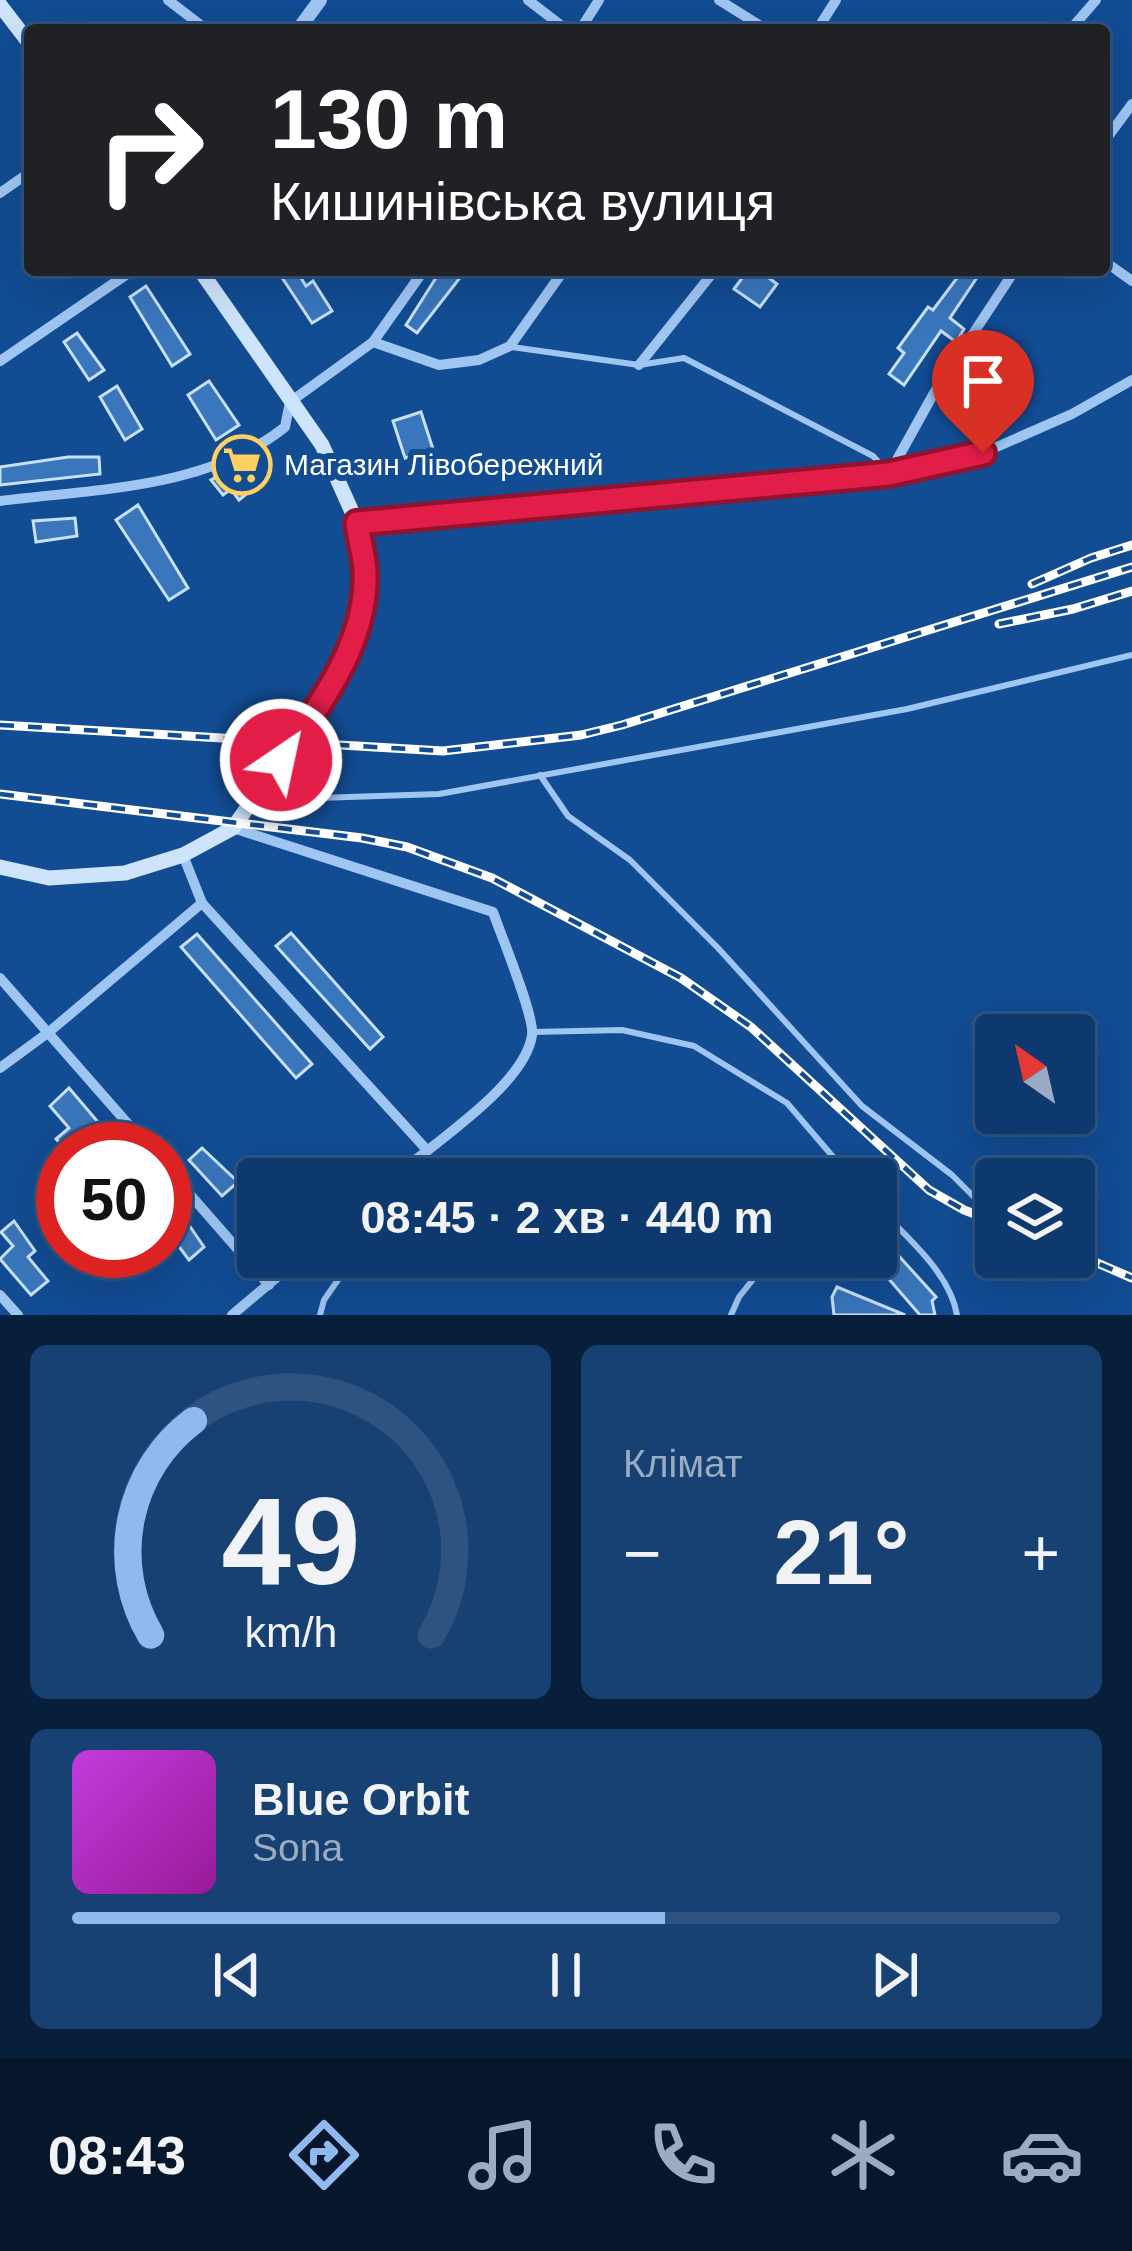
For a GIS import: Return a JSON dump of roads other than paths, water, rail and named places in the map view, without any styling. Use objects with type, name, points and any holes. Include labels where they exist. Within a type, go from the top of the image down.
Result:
[{"type":"main road","points":[[0,4],[6,26]]},
{"type":"main road","points":[[0,867],[49,878],[125,873],[183,855],[233,828],[334,682],[361,619],[365,571],[357,523],[322,445],[204,276]]},
{"type":"street","points":[[168,0],[199,24]]},
{"type":"street","points":[[528,0],[559,24]]},
{"type":"street","points":[[719,0],[742,24]]},
{"type":"street","points":[[1075,24],[1096,0]]},
{"type":"street","points":[[1110,134],[1132,104]]},
{"type":"street","points":[[0,361],[124,276]]},
{"type":"street","points":[[0,501],[144,482],[226,463],[265,443],[285,427],[290,402],[373,342],[420,276]]},
{"type":"street","points":[[373,342],[439,365],[478,360],[510,346],[560,276]]},
{"type":"street","points":[[639,365],[710,276]]},
{"type":"street","points":[[889,474],[934,393],[1011,276]]},
{"type":"street","points":[[357,523],[889,474],[983,453],[1072,414],[1132,380]]},
{"type":"street","points":[[233,828],[493,912],[533,1032],[521,1064],[485,1101],[416,1158]]},
{"type":"street","points":[[183,855],[202,903],[426,1149]]},
{"type":"street","points":[[0,1068],[202,903]]},
{"type":"street","points":[[0,978],[127,1122]]},
{"type":"street","points":[[192,1197],[268,1286]]},
{"type":"street","points":[[232,1315],[277,1278]]},
{"type":"street","points":[[0,1294],[17,1315]]},
{"type":"lane","points":[[510,346],[639,365],[684,358],[873,456],[889,474]]},
{"type":"lane","points":[[255,800],[439,794],[907,709],[1132,655]]},
{"type":"lane","points":[[540,776],[568,816],[630,860],[718,948],[862,1106],[975,1198]]},
{"type":"lane","points":[[533,1032],[622,1030],[694,1046],[787,1102],[834,1158]]},
{"type":"lane","points":[[897,1228],[931,1264],[955,1302],[957,1315]]},
{"type":"lane","points":[[1095,1263],[1132,1279]]},
{"type":"lane","points":[[320,1315],[339,1278]]},
{"type":"lane","points":[[731,1315],[754,1278]]},
{"type":"railway","points":[[1032,584],[1132,545]]},
{"type":"railway","points":[[0,725],[443,751],[581,735],[1132,567]]},
{"type":"railway","points":[[999,624],[1132,591]]},
{"type":"railway","points":[[0,794],[362,838],[407,847],[492,878],[681,978],[751,1027],[929,1190],[975,1214]]},
{"type":"railway","points":[[1095,1262],[1132,1278]]},
{"type":"place","name":"Магазин Лівобережний","points":[[242,465]]}]
